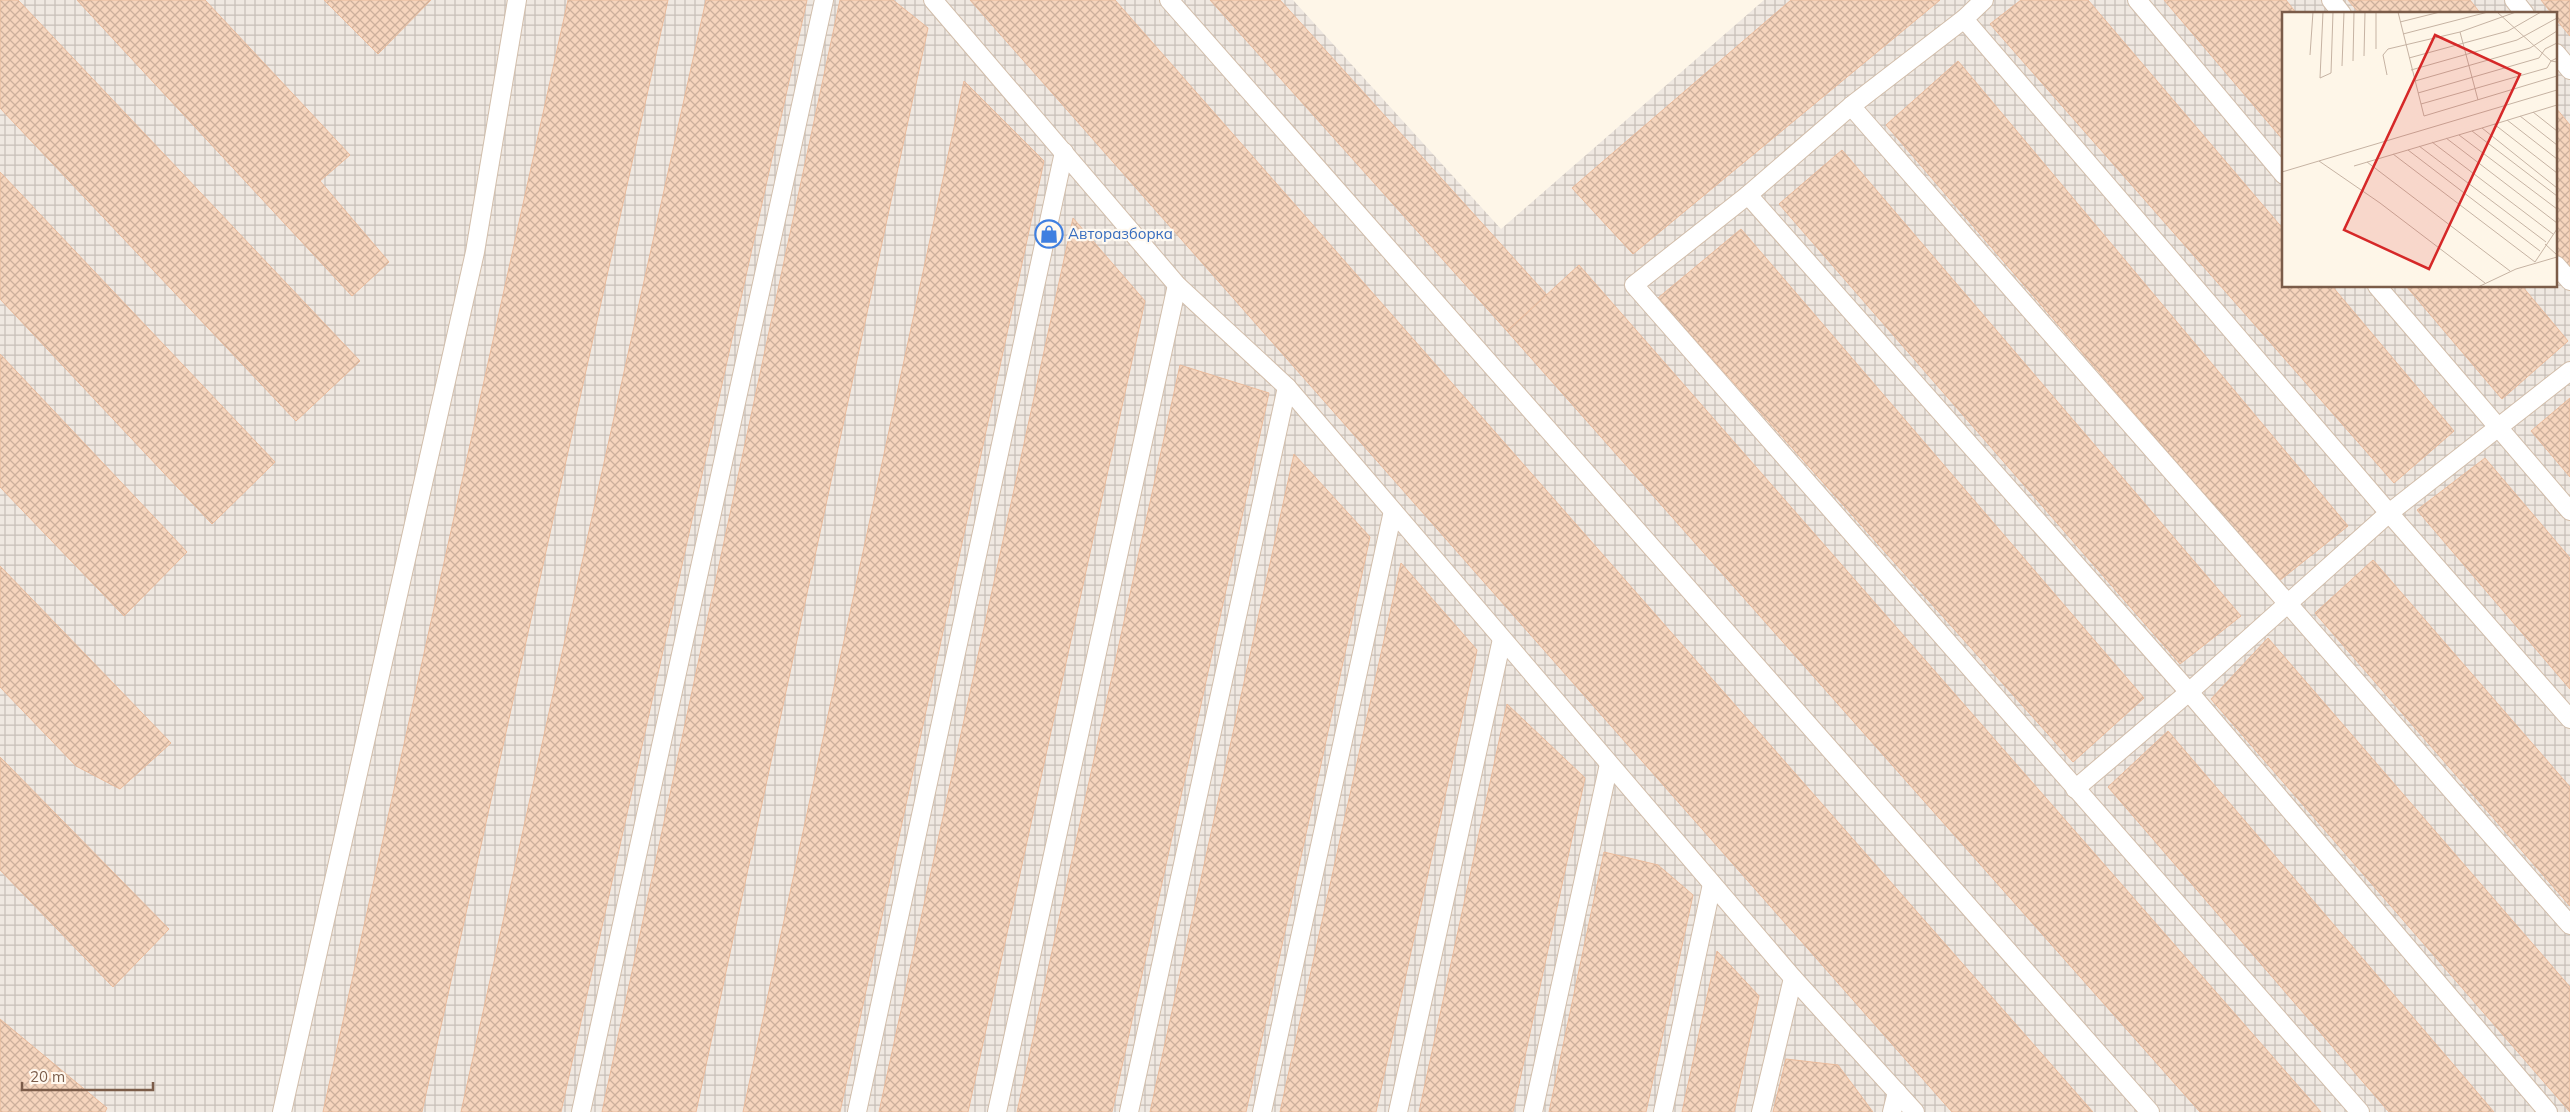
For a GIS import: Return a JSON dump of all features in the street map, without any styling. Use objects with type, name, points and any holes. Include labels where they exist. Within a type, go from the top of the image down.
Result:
[{"type":"lane","points":[[282,1112],[475,252],[517,0]]},
{"type":"lane","points":[[581,1112],[824,0]]},
{"type":"lane","points":[[933,0],[1177,285],[1287,387],[1793,978],[1915,1112]]},
{"type":"lane","points":[[1169,0],[2150,1112]]},
{"type":"lane","points":[[1984,0],[1964,19],[1851,106],[1748,194],[1634,285],[2360,1112]]},
{"type":"lane","points":[[2137,0],[2282,173]]},
{"type":"lane","points":[[2331,0],[2340,12]]},
{"type":"lane","points":[[2514,0],[2523,12]]},
{"type":"lane","points":[[1964,19],[2389,513],[2570,719]]},
{"type":"lane","points":[[2558,55],[2570,70]]},
{"type":"lane","points":[[1851,106],[2570,926]]},
{"type":"lane","points":[[857,1112],[1064,152]]},
{"type":"lane","points":[[1748,194],[2189,692],[2548,1112]]},
{"type":"lane","points":[[2558,267],[2570,281]]},
{"type":"lane","points":[[997,1112],[1177,285]]},
{"type":"lane","points":[[2379,288],[2497,429],[2570,511]]},
{"type":"lane","points":[[2075,789],[2189,692],[2389,513],[2570,371]]},
{"type":"lane","points":[[1129,1112],[1287,387]]},
{"type":"lane","points":[[1262,1112],[1393,511]]},
{"type":"lane","points":[[1398,1112],[1502,638]]},
{"type":"lane","points":[[1533,1112],[1609,764]]},
{"type":"lane","points":[[1663,1112],[1712,884]]},
{"type":"lane","points":[[1761,1112],[1793,978]]},
{"type":"lane","points":[[1892,1112],[1897,1092]]},
{"type":"shaded area","points":[[0,0],[1293,0],[1501,229],[1764,0],[2570,0],[2570,1112],[0,1112]]},
{"type":"building","points":[[0,0],[18,0],[360,361],[296,421],[0,108]]},
{"type":"building","points":[[77,0],[205,0],[350,155],[320,181],[389,262],[352,296]]},
{"type":"building","points":[[324,0],[431,0],[378,54]]},
{"type":"building","points":[[568,0],[668,0],[422,1112],[323,1112]]},
{"type":"building","points":[[706,0],[807,0],[561,1112],[461,1112]]},
{"type":"building","points":[[840,0],[893,0],[928,28],[696,1112],[602,1112]]},
{"type":"building","points":[[970,0],[1115,0],[2093,1112],[1952,1112]]},
{"type":"building","points":[[1210,0],[1280,0],[1547,295],[1507,331]]},
{"type":"building","points":[[1791,0],[1940,0],[1633,254],[1572,188]]},
{"type":"building","points":[[2021,0],[2088,0],[2282,228],[2282,288],[2334,288],[2454,431],[2394,483],[1990,24]]},
{"type":"building","points":[[2164,0],[2286,0],[2295,12],[2282,12],[2282,139]]},
{"type":"building","points":[[2348,0],[2470,0],[2479,12],[2358,12]]},
{"type":"building","points":[[2541,0],[2570,0],[2570,36],[2558,21],[2558,12],[2550,12]]},
{"type":"building","points":[[1958,61],[2348,526],[2279,581],[1886,125]]},
{"type":"building","points":[[964,81],[1044,161],[840,1112],[743,1112]]},
{"type":"building","points":[[2558,110],[2570,125],[2570,269],[2558,254]]},
{"type":"building","points":[[1842,150],[2241,616],[2180,664],[1779,204]]},
{"type":"building","points":[[0,172],[275,462],[212,524],[0,299]]},
{"type":"building","points":[[1073,218],[1145,301],[968,1112],[879,1112]]},
{"type":"building","points":[[1741,229],[2144,698],[2073,762],[1658,298]]},
{"type":"building","points":[[1579,265],[2321,1112],[2200,1112],[1507,331]]},
{"type":"building","points":[[2408,288],[2524,288],[2568,341],[2502,399]]},
{"type":"building","points":[[0,354],[187,552],[124,616],[0,487]]},
{"type":"building","points":[[1180,365],[1269,393],[1112,1112],[1017,1112]]},
{"type":"building","points":[[2570,398],[2570,477],[2531,431]]},
{"type":"building","points":[[1294,454],[1370,537],[1246,1112],[1150,1112]]},
{"type":"building","points":[[2485,458],[2570,558],[2570,689],[2417,510]]},
{"type":"building","points":[[2373,560],[2570,787],[2570,906],[2315,613]]},
{"type":"building","points":[[1401,563],[1477,650],[1376,1112],[1280,1112]]},
{"type":"building","points":[[0,566],[171,743],[120,789],[76,766],[0,687]]},
{"type":"building","points":[[2268,638],[2570,987],[2570,1112],[2211,699]]},
{"type":"building","points":[[1507,704],[1585,778],[1513,1112],[1419,1112]]},
{"type":"building","points":[[2168,731],[2494,1112],[2389,1112],[2108,787]]},
{"type":"building","points":[[0,757],[169,929],[113,987],[0,870]]},
{"type":"building","points":[[1604,852],[1658,865],[1693,895],[1646,1112],[1549,1112]]},
{"type":"building","points":[[1717,951],[1759,996],[1734,1112],[1682,1112]]},
{"type":"building","points":[[0,1019],[107,1108],[105,1112],[0,1112]]},
{"type":"building","points":[[1786,1059],[1838,1065],[1873,1112],[1773,1112]]},
{"type":"place","name":"Авторазборка","points":[[1049,234]]}]
